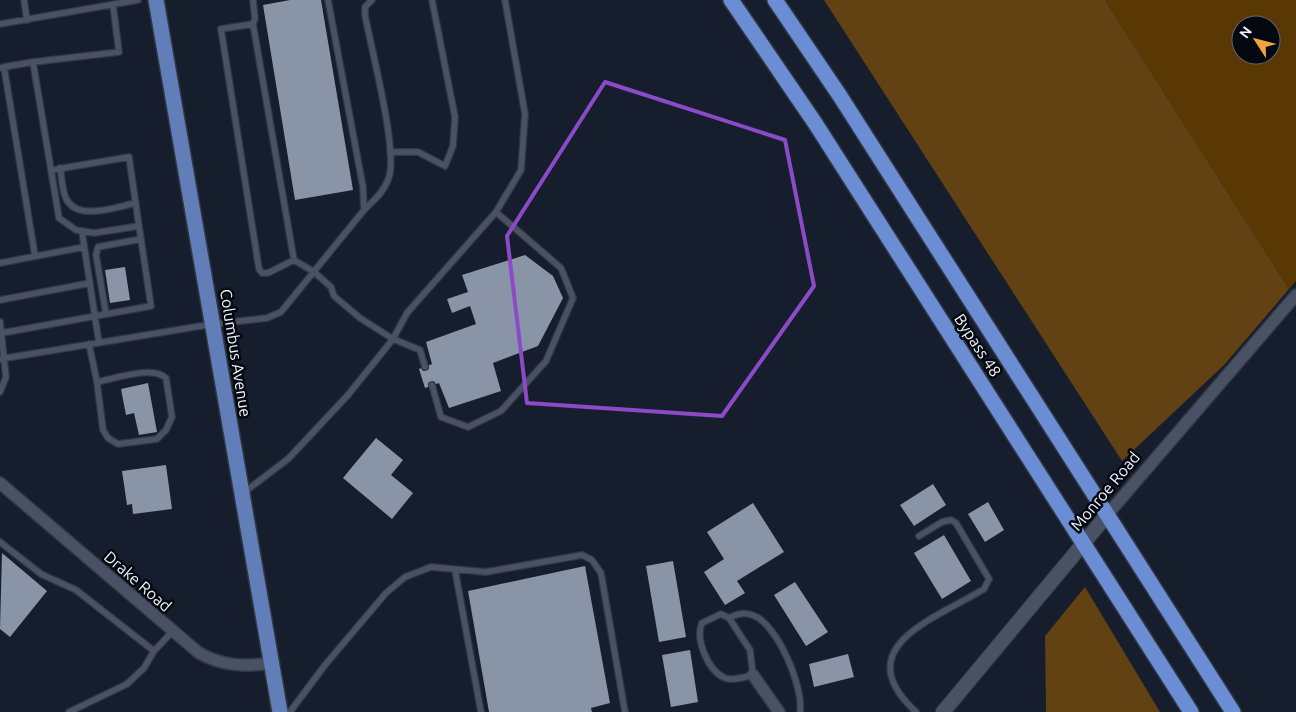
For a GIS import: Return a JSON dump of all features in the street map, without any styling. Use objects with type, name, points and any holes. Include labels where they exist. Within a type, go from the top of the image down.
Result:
[{"type":"highway","name":"Bypass 48","points":[[731,0],[815,122],[1191,712]]},
{"type":"highway","name":"Bypass 48","points":[[775,0],[840,96],[1233,712]]},
{"type":"main road","name":"Columbus Avenue","points":[[156,0],[280,712]]},
{"type":"street","name":"Monroe Road","points":[[943,712],[1107,515],[1296,295]]},
{"type":"street","name":"Drake Road","points":[[0,483],[198,653],[221,663],[248,666],[271,663]]},
{"type":"street","points":[[753,675],[779,712]]},
{"type":"lane","points":[[24,0],[27,20]]},
{"type":"lane","points":[[0,24],[138,0]]},
{"type":"lane","points":[[253,0],[255,19],[253,24],[294,260],[314,272],[331,288],[334,296],[360,318],[393,339],[420,350],[425,367]]},
{"type":"lane","points":[[328,0],[364,187],[364,210]]},
{"type":"lane","points":[[3,358],[213,324],[267,318],[281,312],[364,210],[383,191],[390,175],[390,152],[365,14],[365,7],[372,0]]},
{"type":"lane","points":[[390,152],[418,152],[444,166],[453,146],[455,117],[432,0]]},
{"type":"lane","points":[[241,494],[288,459],[348,395],[393,339],[407,313],[496,212],[520,170],[525,114],[505,0]]},
{"type":"lane","points":[[35,256],[2,68],[33,62],[119,52],[113,5]]},
{"type":"lane","points":[[253,24],[221,29],[259,268],[262,273],[268,273],[294,260]]},
{"type":"lane","points":[[33,62],[59,218],[82,232],[94,233],[139,226]]},
{"type":"lane","points":[[2,333],[151,306],[129,157],[52,170]]},
{"type":"lane","points":[[60,168],[65,196],[72,207],[84,212],[136,203]]},
{"type":"lane","points":[[432,385],[441,417],[468,427],[501,411],[546,361],[573,298],[561,268],[496,212]]},
{"type":"lane","points":[[82,232],[99,343]]},
{"type":"lane","points":[[106,314],[96,255],[98,247],[141,239]]},
{"type":"lane","points":[[0,263],[84,247]]},
{"type":"lane","points":[[0,300],[90,283]]},
{"type":"lane","points":[[0,322],[6,377],[0,392]]},
{"type":"lane","points":[[89,344],[97,382],[102,430],[108,438],[118,444],[157,438],[166,430],[172,418],[166,378],[162,374],[148,372],[97,382]]},
{"type":"lane","points":[[916,712],[892,684],[890,667],[893,651],[899,643],[923,623],[984,589],[990,580],[956,523],[951,520],[942,522],[919,536]]},
{"type":"lane","points":[[0,542],[41,574],[76,590],[154,651]]},
{"type":"lane","points":[[290,712],[325,665],[386,593],[405,576],[431,567],[486,572],[582,554],[592,560],[601,573],[625,712]]},
{"type":"lane","points":[[455,570],[481,712]]},
{"type":"lane","points":[[729,618],[739,613],[753,615],[772,633],[793,669],[801,704],[800,712]]},
{"type":"lane","points":[[721,614],[729,618],[750,650],[753,675],[736,679],[725,678],[715,670],[699,640],[699,631],[702,623],[721,614]]},
{"type":"lane","points":[[69,712],[128,684],[144,668],[154,651],[172,632]]},
{"type":"highlighted area","points":[[605,82],[785,140],[814,286],[722,416],[527,403],[507,236]]},
{"type":"shaded area","points":[[824,0],[1105,0],[1289,289],[1224,365],[1122,461]]},
{"type":"shaded area","points":[[1105,0],[1296,0],[1296,281],[1289,289]]},
{"type":"shaded area","points":[[1085,587],[1160,712],[1046,712],[1045,636]]},
{"type":"building","points":[[290,0],[321,0],[353,190],[295,200],[263,5]]},
{"type":"building","points":[[525,255],[553,276],[563,298],[538,346],[493,363],[501,391],[449,408],[439,383],[425,388],[419,369],[432,364],[426,342],[476,324],[470,306],[452,313],[447,299],[468,292],[462,275]]},
{"type":"building","points":[[125,267],[130,300],[110,303],[105,270]]},
{"type":"building","points":[[148,383],[157,432],[139,435],[134,413],[126,415],[121,389]]},
{"type":"building","points":[[376,438],[403,460],[391,475],[413,493],[392,519],[343,478]]},
{"type":"building","points":[[166,465],[172,509],[133,514],[132,504],[127,505],[122,471]]},
{"type":"building","points":[[933,484],[946,505],[914,526],[900,505]]},
{"type":"building","points":[[988,502],[1004,530],[985,542],[968,514]]},
{"type":"building","points":[[753,503],[784,552],[737,581],[745,593],[725,605],[704,572],[724,559],[707,532]]},
{"type":"building","points":[[944,535],[971,581],[942,599],[914,553]]},
{"type":"building","points":[[2,553],[47,591],[10,637],[0,629]]},
{"type":"building","points":[[673,561],[686,637],[659,642],[646,566]]},
{"type":"building","points":[[585,566],[610,703],[591,708],[592,712],[489,712],[468,591]]},
{"type":"building","points":[[795,582],[828,632],[806,646],[774,595]]},
{"type":"building","points":[[690,650],[698,702],[671,707],[662,655]]},
{"type":"building","points":[[848,654],[854,677],[814,687],[809,664]]}]
